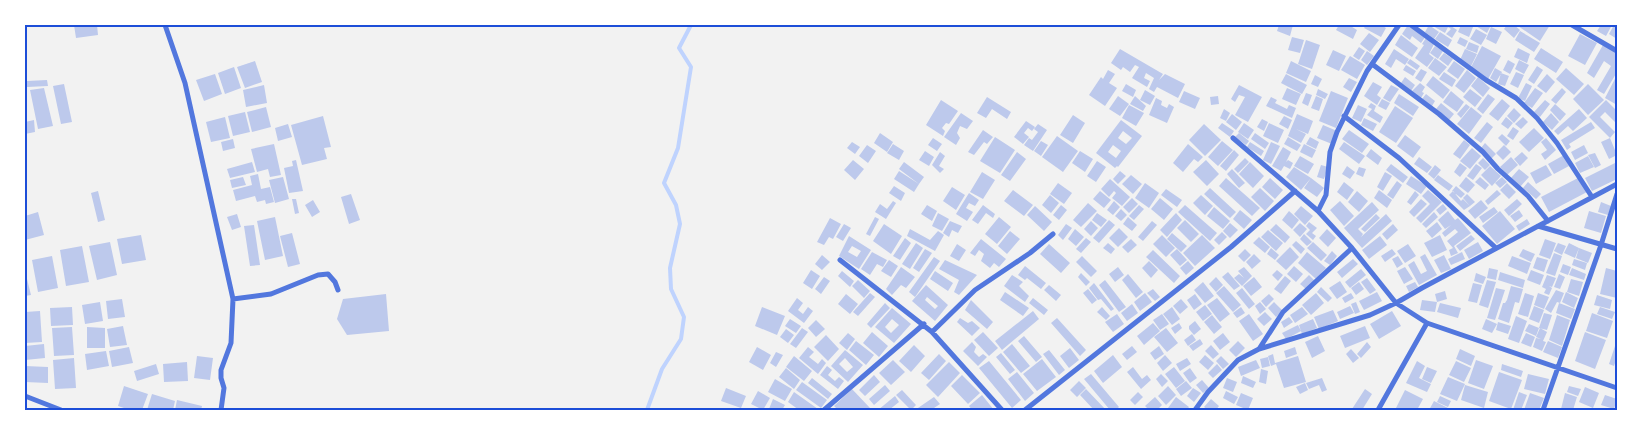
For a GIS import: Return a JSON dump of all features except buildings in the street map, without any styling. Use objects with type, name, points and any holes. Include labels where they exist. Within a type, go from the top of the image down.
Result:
[{"type":"street","points":[[166,25],[185,83],[233,299],[231,343],[221,370],[224,388],[221,410]]},
{"type":"street","points":[[1318,211],[1326,195],[1330,152],[1344,116],[1372,64],[1399,25]]},
{"type":"street","points":[[1412,25],[1464,65],[1516,98],[1537,118],[1557,143],[1592,197]]},
{"type":"street","points":[[1572,25],[1617,51]]},
{"type":"street","points":[[1372,64],[1439,114],[1483,152],[1498,169],[1528,196],[1548,220]]},
{"type":"street","points":[[1344,116],[1399,158],[1496,248]]},
{"type":"street","points":[[1233,138],[1318,211],[1352,248],[1396,303],[1427,322],[1617,388]]},
{"type":"street","points":[[1195,410],[1208,392],[1238,360],[1259,349],[1370,315],[1396,303],[1617,184]]},
{"type":"street","points":[[1025,410],[1230,247],[1295,191]]},
{"type":"street","points":[[1543,410],[1617,194]]},
{"type":"street","points":[[1538,226],[1617,249]]},
{"type":"street","points":[[932,332],[975,290],[1030,253],[1053,234]]},
{"type":"street","points":[[1259,349],[1283,312],[1352,248]]},
{"type":"street","points":[[840,260],[924,324],[1002,410]]},
{"type":"street","points":[[233,299],[271,294],[318,275],[328,274],[335,282],[338,290]]},
{"type":"street","points":[[1378,410],[1427,322]]},
{"type":"street","points":[[824,410],[924,324]]},
{"type":"street","points":[[25,396],[61,410]]},
{"type":"waterway","points":[[647,410],[662,369],[681,339],[684,317],[671,289],[670,268],[680,224],[676,205],[664,183],[678,148],[691,67],[679,48],[691,25]]}]
